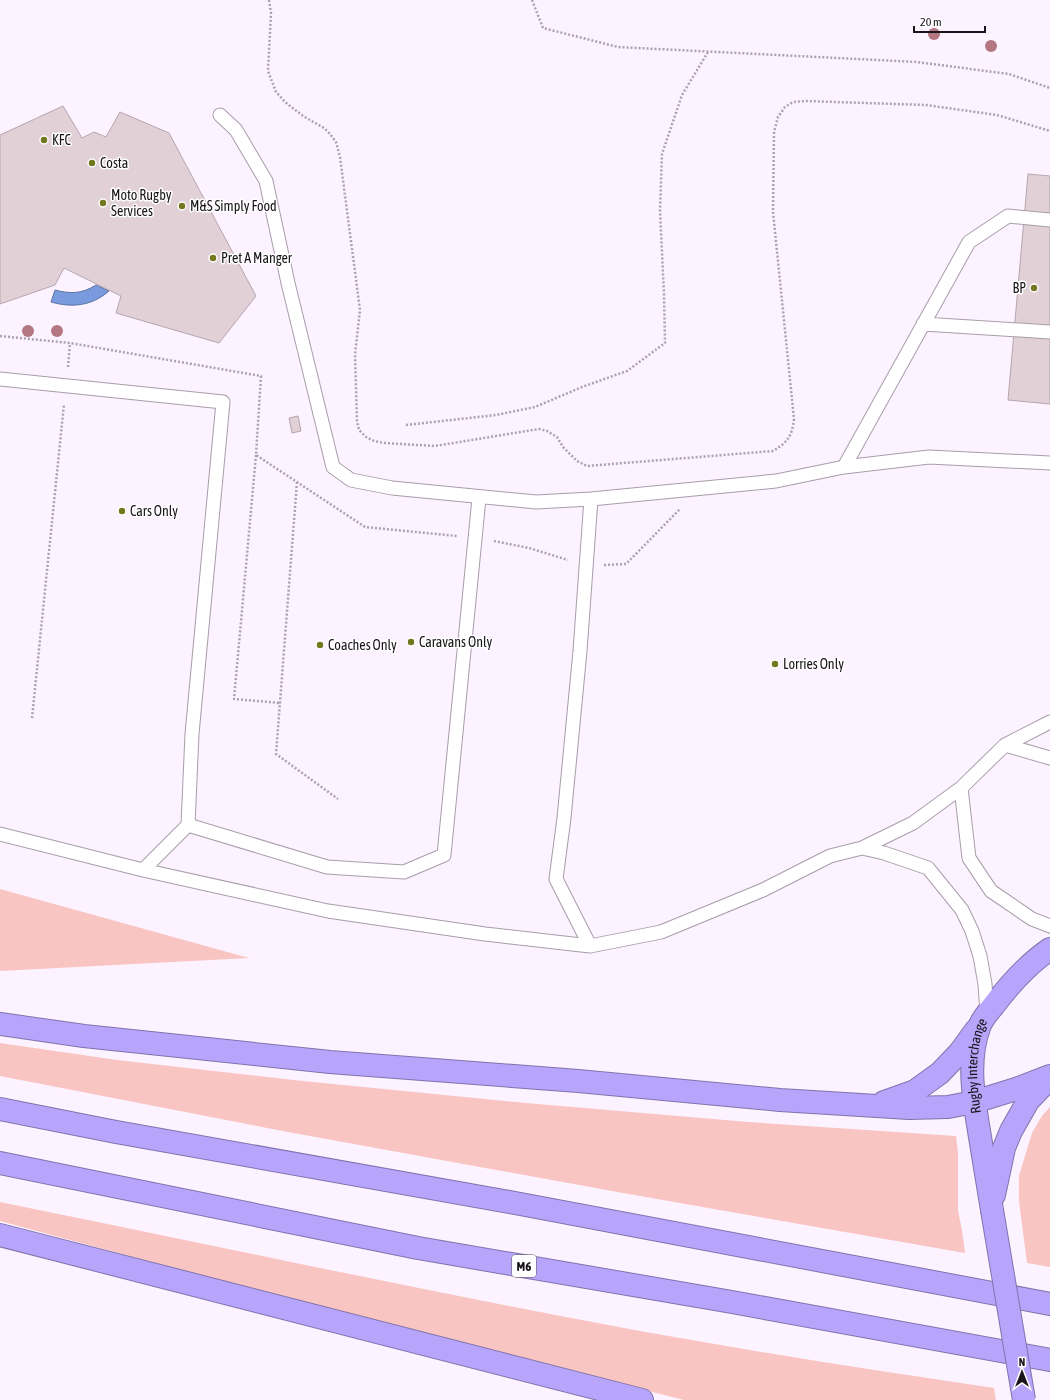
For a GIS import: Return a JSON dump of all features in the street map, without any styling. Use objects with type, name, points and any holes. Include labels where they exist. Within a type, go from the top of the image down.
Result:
[{"type":"highway","name":"Rugby Interchange","points":[[1024,1400],[974,1102],[972,1077],[974,1051],[984,1020],[1007,988],[1031,964],[1050,949]]},
{"type":"highway","points":[[874,1106],[915,1091],[940,1073],[960,1052],[984,1020]]},
{"type":"highway","points":[[0,1024],[84,1036],[330,1062],[578,1081],[780,1100],[909,1108],[948,1107],[974,1102],[1050,1077]]},
{"type":"highway","name":"Rugby Interchange","points":[[992,1210],[998,1172],[1004,1148],[1011,1131],[1028,1101],[1050,1077]]},
{"type":"highway","points":[[0,1109],[116,1132],[515,1203],[1050,1304]]},
{"type":"highway","name":"M6","points":[[0,1163],[418,1248],[724,1301],[1050,1360]]},
{"type":"highway","points":[[0,1235],[642,1400]]},
{"type":"lane","points":[[220,115],[236,130],[266,181],[288,283],[333,467],[351,480],[392,488],[479,498],[536,502],[591,499],[776,480],[844,467],[929,457],[1050,463]]},
{"type":"lane","points":[[844,467],[969,242],[1008,216],[1050,220]]},
{"type":"lane","points":[[924,324],[1050,332]]},
{"type":"lane","points":[[0,378],[223,402],[194,712],[188,826],[143,870]]},
{"type":"lane","points":[[188,826],[327,867],[404,872],[444,855],[479,498]]},
{"type":"lane","points":[[590,946],[556,879],[564,818],[580,651],[591,499]]},
{"type":"lane","points":[[0,834],[143,870],[328,910],[484,934],[590,946],[661,932],[763,890],[830,856],[862,848],[913,823],[961,788],[1005,745],[1050,722]]},
{"type":"lane","points":[[1005,745],[1050,758]]},
{"type":"lane","points":[[961,788],[969,858],[991,891],[1032,919],[1050,926]]},
{"type":"lane","points":[[862,848],[884,853],[928,868],[962,910],[972,931],[980,956],[985,984],[984,1020]]},
{"type":"path","points":[[269,0],[271,13],[268,71],[276,92],[285,102],[302,116],[324,128],[330,134],[336,142],[340,157],[360,310],[354,354],[357,421],[359,430],[366,437],[374,441],[384,443],[435,446],[539,429],[557,437],[563,447],[577,461],[587,466],[773,451],[783,446],[790,437],[794,419],[773,212],[774,132],[778,117],[785,107],[793,102],[806,101],[926,105],[997,115],[1050,130]]},
{"type":"path","points":[[532,0],[543,28],[618,47],[917,62],[1009,74],[1050,88]]},
{"type":"path","points":[[406,425],[496,415],[535,407],[582,387],[627,371],[665,343],[660,211],[662,154],[682,95],[708,52]]},
{"type":"path","points":[[0,336],[70,343],[261,376],[256,455],[234,699],[280,703]]},
{"type":"path","points":[[32,718],[70,343]]},
{"type":"path","points":[[256,455],[365,527],[476,537],[530,548],[586,565],[626,564],[683,507]]},
{"type":"path","points":[[297,482],[276,754],[338,799]]},
{"type":"shaded area","points":[[0,889],[249,958],[0,971]]},
{"type":"shaded area","points":[[0,1043],[117,1060],[303,1081],[526,1103],[748,1122],[956,1136],[958,1153],[958,1211],[965,1253],[288,1132],[0,1076]]},
{"type":"shaded area","points":[[1050,1107],[1050,1267],[1027,1263],[1019,1201],[1019,1176],[1032,1133],[1042,1116]]},
{"type":"shaded area","points":[[0,1202],[608,1325],[897,1374],[994,1388],[996,1400],[684,1400],[362,1319],[0,1221]]},
{"type":"water","points":[[96,285],[109,291],[89,303],[67,305],[51,302],[55,290],[81,292]]},
{"type":"building","name":"Moto Rugby Services","points":[[63,106],[82,138],[94,132],[106,137],[120,112],[169,133],[256,296],[219,343],[116,313],[121,296],[64,268],[55,285],[0,304],[0,135]]},
{"type":"building","name":"BP","points":[[1028,174],[1050,176],[1050,404],[1008,400]]},
{"type":"building","points":[[298,416],[301,431],[292,433],[289,418]]},
{"type":"place","name":"KFC","points":[[44,140]]},
{"type":"place","name":"Costa","points":[[92,163]]},
{"type":"place","name":"Moto Rugby Services","points":[[103,203]]},
{"type":"place","name":"M&S Simply Food","points":[[182,206]]},
{"type":"place","name":"Pret A Manger","points":[[213,258]]},
{"type":"place","name":"BP","points":[[1034,288]]},
{"type":"place","name":"Cars Only","points":[[122,511]]},
{"type":"place","name":"Caravans Only","points":[[411,642]]},
{"type":"place","name":"Coaches Only","points":[[320,645]]},
{"type":"place","name":"Lorries Only","points":[[775,664]]}]
